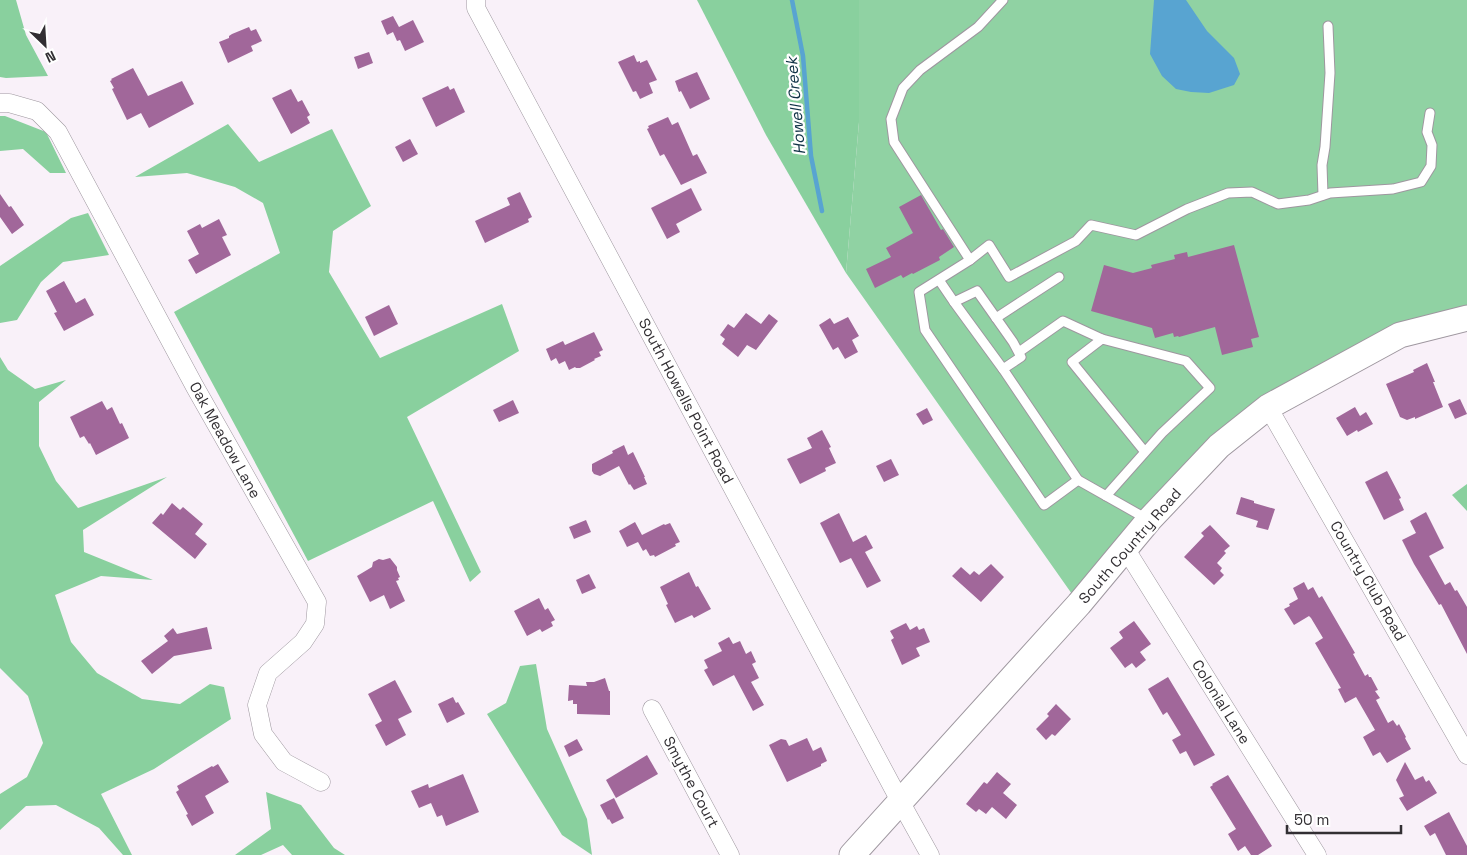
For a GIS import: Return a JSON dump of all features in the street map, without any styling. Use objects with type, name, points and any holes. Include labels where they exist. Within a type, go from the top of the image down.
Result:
[{"type":"main road","name":"South Country Road","points":[[852,855],[1078,604],[1149,520],[1219,446],[1268,406],[1400,335],[1467,318]]},
{"type":"street","name":"South Howells Point Road","points":[[476,0],[476,8],[930,855]]},
{"type":"street","name":"Oak Meadow Lane","points":[[0,103],[8,103],[37,112],[58,132],[195,387],[317,602],[315,624],[302,642],[268,673],[257,705],[262,734],[284,762],[321,782]]},
{"type":"street","name":"Country Club Road","points":[[1268,406],[1467,755]]},
{"type":"street","name":"Colonial Lane","points":[[1125,548],[1316,855]]},
{"type":"street","name":"Smythe Court","points":[[652,709],[730,855]]},
{"type":"lane","points":[[970,260],[894,142],[891,119],[903,88],[920,70],[978,28],[1003,0]]},
{"type":"lane","points":[[1323,195],[1322,165],[1330,73],[1328,26]]},
{"type":"lane","points":[[1078,480],[1044,505],[925,330],[919,292],[970,260],[989,245],[1009,277],[1076,241],[1091,225],[1136,236],[1187,209],[1228,193],[1252,192],[1278,204],[1309,200],[1330,193],[1393,190],[1421,182],[1431,166],[1432,146],[1427,132],[1430,113]]},
{"type":"lane","points":[[996,318],[1059,277]]},
{"type":"lane","points":[[939,280],[1078,480],[1149,520]]},
{"type":"lane","points":[[954,302],[977,291],[1013,342],[1021,357],[1002,369]]},
{"type":"lane","points":[[1019,352],[1063,320],[1102,339],[1186,361],[1210,388],[1162,433],[1106,496]]},
{"type":"lane","points":[[1102,339],[1072,362],[1145,452]]},
{"type":"green space","points":[[0,0],[16,0],[26,35],[48,76],[0,77]]},
{"type":"green space","points":[[697,0],[859,0],[859,122],[846,273],[766,135]]},
{"type":"green space","points":[[859,0],[1467,0],[1467,318],[1268,407],[1079,604],[846,273],[859,122]]},
{"type":"green space","points":[[0,116],[5,116],[46,132],[66,173],[50,173],[23,149],[0,151]]},
{"type":"green space","points":[[228,124],[259,162],[332,129],[371,206],[333,231],[329,272],[380,358],[502,304],[519,351],[407,417],[481,572],[470,582],[433,501],[308,561],[174,312],[280,253],[263,203],[235,187],[187,173],[135,177]]},
{"type":"green space","points":[[88,213],[109,255],[63,262],[41,282],[17,320],[0,323],[0,266],[71,218]]},
{"type":"green space","points":[[0,357],[8,370],[35,389],[66,380],[39,402],[39,446],[56,481],[78,508],[167,477],[83,530],[84,552],[153,580],[101,576],[55,595],[71,642],[97,673],[142,699],[180,704],[210,684],[224,687],[231,719],[154,769],[101,794],[132,855],[123,855],[99,828],[56,805],[26,806],[0,830],[0,794],[27,777],[43,743],[28,696],[0,668]]},
{"type":"green space","points":[[1467,484],[1467,511],[1452,495]]},
{"type":"green space","points":[[536,664],[547,729],[587,819],[592,855],[562,835],[487,714],[506,703],[520,666]]},
{"type":"green space","points":[[266,792],[301,805],[334,848],[345,855],[292,855],[283,845],[261,855],[235,855],[271,829]]},
{"type":"water","points":[[1154,0],[1186,0],[1207,31],[1234,58],[1240,74],[1234,85],[1209,93],[1191,92],[1176,89],[1162,76],[1150,54]]},
{"type":"building","points":[[393,16],[399,27],[413,20],[424,42],[405,51],[400,40],[397,41],[393,32],[387,35],[381,21]]},
{"type":"building","points":[[249,27],[251,31],[256,29],[262,41],[251,46],[253,51],[228,63],[219,42]]},
{"type":"building","points":[[369,52],[373,63],[358,69],[354,57]]},
{"type":"building","points":[[634,55],[637,62],[640,61],[640,63],[647,60],[657,80],[649,83],[653,93],[640,99],[636,91],[633,92],[618,62]]},
{"type":"building","points":[[133,68],[148,96],[182,81],[194,104],[149,128],[141,113],[127,120],[110,81]]},
{"type":"building","points":[[697,72],[710,99],[690,109],[681,91],[679,92],[675,81]]},
{"type":"building","points":[[448,86],[450,90],[454,88],[465,112],[436,127],[422,98]]},
{"type":"building","points":[[291,89],[298,102],[302,100],[310,115],[307,117],[310,123],[291,134],[272,98]]},
{"type":"building","points":[[668,117],[672,125],[678,122],[693,156],[697,154],[707,173],[681,185],[664,154],[660,156],[647,129],[649,128],[648,126]]},
{"type":"building","points":[[410,139],[418,154],[403,162],[395,147]]},
{"type":"building","points":[[691,188],[702,210],[676,224],[680,232],[667,239],[651,208]]},
{"type":"building","points":[[520,192],[532,217],[528,219],[529,222],[485,243],[475,221],[510,205],[507,198]]},
{"type":"building","points":[[0,194],[24,225],[12,234],[0,217]]},
{"type":"building","points":[[921,195],[941,230],[943,229],[954,247],[939,257],[940,260],[913,274],[903,278],[901,275],[875,288],[866,269],[891,257],[886,248],[913,233],[899,207]]},
{"type":"building","points":[[219,219],[227,235],[222,237],[231,255],[196,274],[188,260],[199,254],[187,231],[200,224],[202,228]]},
{"type":"building","points":[[1234,245],[1259,337],[1251,339],[1253,347],[1222,355],[1215,327],[1179,337],[1174,337],[1173,333],[1155,338],[1152,328],[1091,311],[1104,265],[1133,273],[1152,268],[1151,265],[1175,259],[1174,255],[1187,252],[1188,257]]},
{"type":"building","points":[[64,281],[76,303],[85,298],[94,315],[64,331],[54,313],[57,312],[46,291]]},
{"type":"building","points":[[389,305],[398,324],[374,336],[365,317]]},
{"type":"building","points":[[746,313],[761,324],[769,314],[778,321],[756,350],[747,345],[738,357],[722,344],[725,339],[720,335],[728,324],[734,328]]},
{"type":"building","points":[[848,317],[859,336],[852,340],[858,352],[845,359],[838,347],[833,350],[819,325],[830,318],[834,324]]},
{"type":"building","points":[[594,332],[603,350],[599,352],[601,356],[580,368],[575,367],[569,370],[565,361],[559,364],[556,358],[551,361],[546,349],[563,341],[565,345]]},
{"type":"building","points":[[1427,363],[1443,407],[1415,419],[1415,417],[1407,420],[1400,417],[1386,384],[1414,372],[1413,370]]},
{"type":"building","points":[[1460,399],[1467,414],[1455,419],[1448,404]]},
{"type":"building","points":[[513,400],[519,413],[499,422],[493,410]]},
{"type":"building","points":[[102,401],[107,410],[112,407],[129,438],[96,455],[84,436],[80,438],[70,417]]},
{"type":"building","points":[[1355,407],[1360,416],[1366,412],[1373,424],[1347,436],[1336,418]]},
{"type":"building","points":[[927,408],[933,420],[923,425],[916,414]]},
{"type":"building","points":[[822,430],[831,447],[829,448],[836,463],[825,468],[826,471],[800,484],[787,459],[812,448],[807,438]]},
{"type":"building","points":[[624,445],[628,455],[633,452],[647,484],[634,490],[629,485],[619,466],[600,476],[592,471],[592,464]]},
{"type":"building","points":[[891,459],[899,475],[884,482],[876,466]]},
{"type":"building","points":[[1387,471],[1401,498],[1399,499],[1404,510],[1384,520],[1365,482]]},
{"type":"building","points":[[1241,497],[1275,509],[1268,530],[1256,527],[1258,521],[1236,514]]},
{"type":"building","points":[[172,503],[180,510],[183,507],[203,524],[195,534],[207,544],[195,559],[152,523],[161,513],[163,515]]},
{"type":"building","points":[[1426,512],[1444,548],[1429,556],[1445,585],[1450,582],[1467,607],[1467,654],[1441,604],[1439,605],[1414,564],[1402,540],[1416,533],[1410,521]]},
{"type":"building","points":[[839,513],[853,542],[866,535],[873,548],[865,552],[881,581],[867,588],[851,558],[840,563],[820,523]]},
{"type":"building","points":[[586,520],[591,532],[574,539],[569,527]]},
{"type":"building","points":[[635,522],[642,535],[670,523],[680,542],[655,557],[654,555],[650,556],[646,549],[643,551],[638,542],[627,547],[619,531]]},
{"type":"building","points":[[1210,525],[1230,546],[1224,551],[1226,553],[1217,563],[1222,568],[1220,571],[1224,575],[1214,585],[1184,557],[1204,536],[1201,533]]},
{"type":"building","points":[[390,558],[397,567],[400,577],[396,581],[405,601],[390,609],[384,595],[370,602],[357,576],[372,567],[373,562],[379,559]]},
{"type":"building","points":[[991,564],[1004,577],[981,602],[952,576],[961,567],[970,575],[974,571],[979,575]]},
{"type":"building","points":[[689,572],[696,587],[698,586],[711,609],[694,618],[692,615],[675,623],[660,587]]},
{"type":"building","points":[[589,574],[596,588],[582,594],[576,580]]},
{"type":"building","points":[[1304,582],[1308,590],[1313,587],[1319,598],[1322,596],[1355,653],[1353,654],[1365,676],[1368,674],[1371,677],[1378,690],[1375,691],[1380,698],[1376,700],[1388,723],[1393,720],[1397,726],[1399,724],[1406,737],[1411,749],[1387,763],[1380,752],[1373,756],[1363,737],[1375,730],[1356,697],[1345,703],[1338,689],[1341,688],[1315,643],[1323,638],[1311,618],[1309,616],[1294,625],[1284,609],[1298,599],[1293,588]]},
{"type":"building","points":[[539,598],[545,610],[548,608],[555,620],[551,622],[553,626],[542,632],[540,629],[527,636],[514,611]]},
{"type":"building","points":[[1134,621],[1151,644],[1140,652],[1146,660],[1136,668],[1132,663],[1125,668],[1110,648],[1123,638],[1119,632]]},
{"type":"building","points":[[906,623],[910,630],[917,626],[919,630],[924,628],[930,642],[916,648],[920,656],[902,665],[891,640],[894,638],[890,631]]},
{"type":"building","points":[[207,627],[212,649],[174,656],[152,674],[141,661],[168,641],[164,636],[173,628],[177,634]]},
{"type":"building","points":[[729,637],[733,644],[740,641],[746,654],[751,651],[756,662],[752,664],[759,678],[751,682],[764,705],[753,711],[734,675],[713,686],[704,670],[708,668],[704,660],[722,651],[718,643]]},
{"type":"building","points":[[1168,677],[1215,755],[1194,766],[1186,751],[1180,754],[1172,740],[1181,735],[1167,712],[1163,715],[1148,689]]},
{"type":"building","points":[[605,678],[610,691],[610,715],[577,714],[577,704],[573,704],[573,700],[568,701],[569,685],[587,686],[586,682],[594,682]]},
{"type":"building","points":[[395,680],[412,712],[398,719],[406,735],[386,746],[375,725],[382,721],[368,694]]},
{"type":"building","points":[[453,697],[465,714],[447,723],[438,704]]},
{"type":"building","points":[[1056,704],[1071,719],[1055,736],[1052,734],[1046,740],[1036,729],[1049,716],[1047,714]]},
{"type":"building","points":[[807,738],[813,751],[821,747],[827,761],[821,764],[821,766],[787,782],[769,745],[781,739],[786,740],[789,746]]},
{"type":"building","points":[[577,739],[583,750],[569,757],[564,746]]},
{"type":"building","points":[[647,755],[658,774],[616,798],[606,780]]},
{"type":"building","points":[[1405,762],[1415,780],[1423,776],[1426,782],[1429,780],[1437,793],[1407,811],[1399,798],[1404,796],[1396,780]]},
{"type":"building","points":[[218,764],[229,782],[205,796],[214,813],[192,826],[176,792],[179,790],[177,786]]},
{"type":"building","points":[[997,772],[1011,784],[1003,793],[1017,805],[1006,819],[992,807],[986,814],[979,809],[976,812],[966,804],[984,782],[987,784]]},
{"type":"building","points":[[463,774],[479,812],[446,826],[442,815],[437,817],[431,803],[419,808],[411,791],[428,784],[429,788]]},
{"type":"building","points":[[1228,775],[1272,846],[1258,855],[1251,855],[1245,846],[1238,851],[1228,834],[1236,829],[1210,787]]},
{"type":"building","points":[[614,798],[624,818],[612,824],[600,805]]},
{"type":"building","points":[[1449,812],[1467,846],[1467,855],[1446,855],[1435,833],[1430,836],[1424,826]]},
{"type":"waterway","name":"Howell Creek","points":[[792,0],[803,56],[811,156],[822,211]]}]
